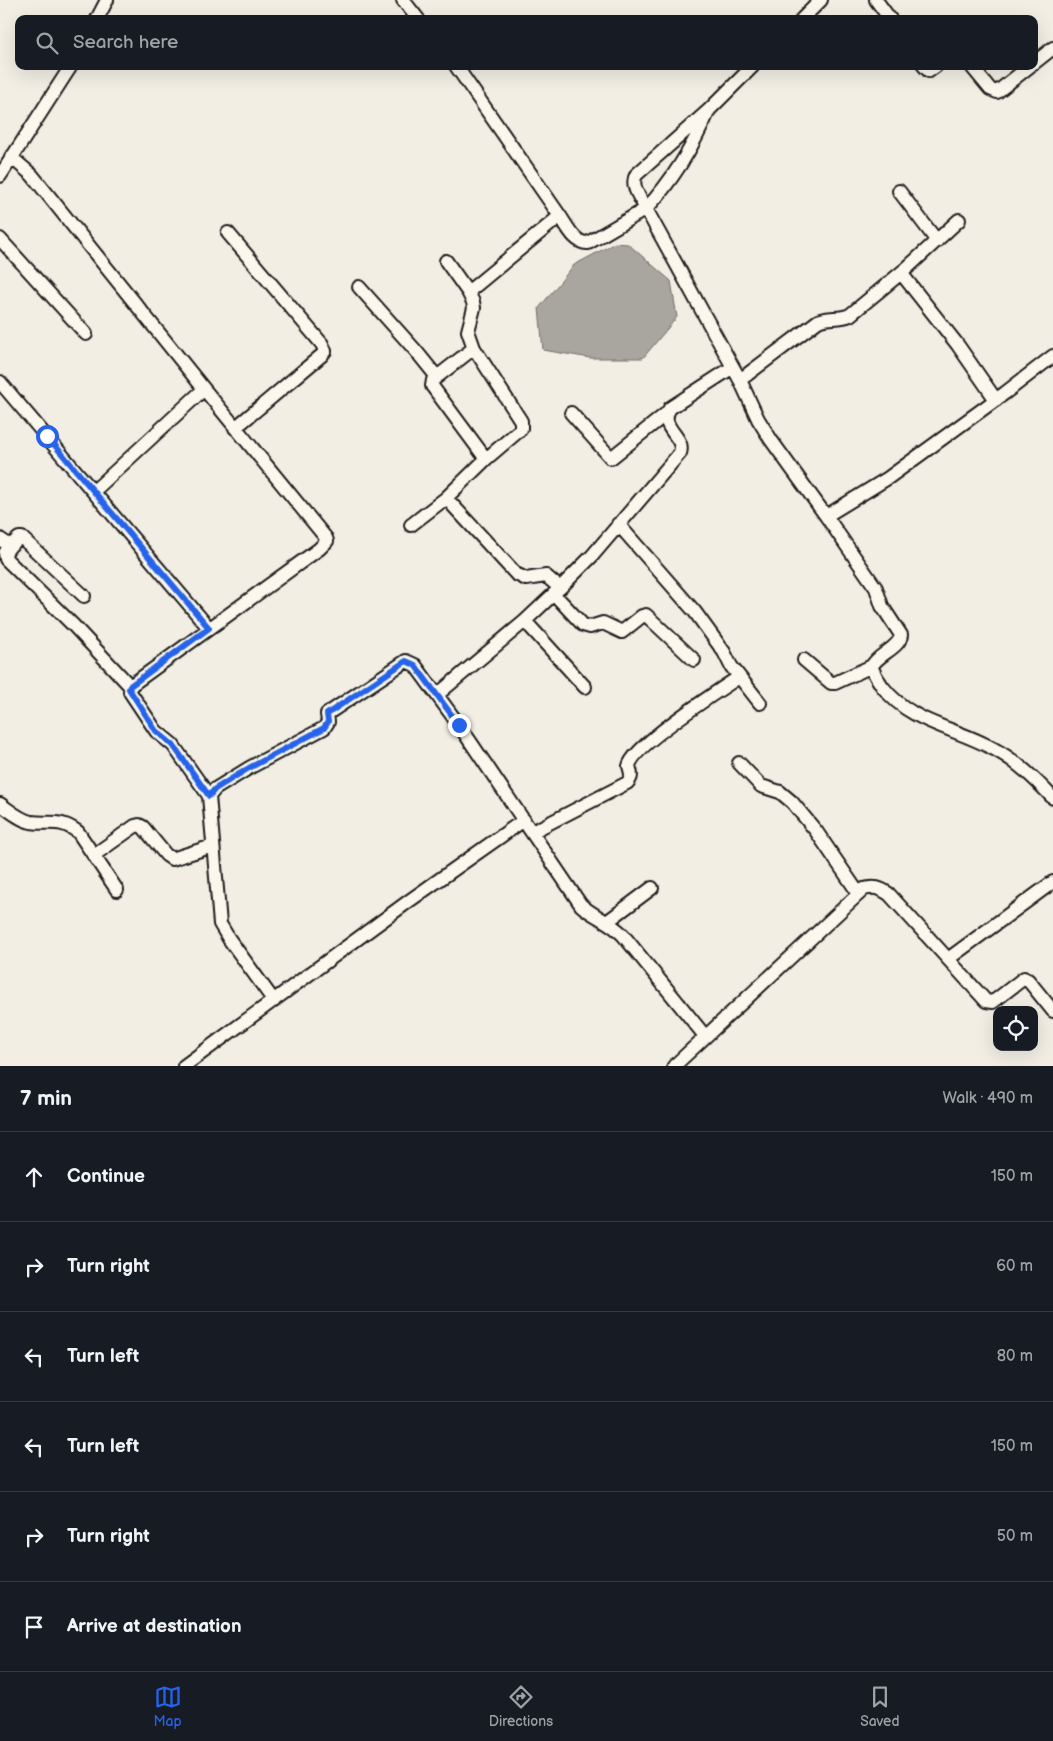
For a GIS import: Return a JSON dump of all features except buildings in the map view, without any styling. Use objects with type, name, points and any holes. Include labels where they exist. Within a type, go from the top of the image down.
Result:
[{"type":"street","points":[[99,15],[107,0]]},
{"type":"street","points":[[806,15],[821,0]]},
{"type":"street","points":[[876,0],[887,15]]},
{"type":"street","points":[[406,1],[415,15]]},
{"type":"street","points":[[1038,60],[1053,48]]},
{"type":"street","points":[[0,176],[68,70]]},
{"type":"street","points":[[459,70],[560,216],[582,244],[588,244],[646,210],[661,194],[679,168],[696,139],[709,110]]},
{"type":"street","points":[[749,70],[709,110],[636,175],[633,180],[646,210],[740,380],[758,419],[876,588],[882,606],[901,635],[899,642],[875,660],[872,666],[835,683],[825,678],[804,660]]},
{"type":"street","points":[[974,70],[990,89],[997,92],[1025,70]]},
{"type":"street","points":[[11,157],[32,174],[235,428],[326,538],[327,542],[320,550],[130,686]]},
{"type":"street","points":[[899,190],[936,241]]},
{"type":"street","points":[[468,292],[560,216]]},
{"type":"street","points":[[740,380],[818,321],[824,318],[845,318],[850,316],[959,220]]},
{"type":"street","points":[[228,233],[322,344],[325,351],[235,428]]},
{"type":"street","points":[[0,239],[86,334]]},
{"type":"street","points":[[411,525],[446,498],[522,426],[521,421],[474,348],[468,331],[474,308],[468,292],[446,261]]},
{"type":"street","points":[[901,273],[957,344],[996,400]]},
{"type":"street","points":[[359,287],[437,377]]},
{"type":"street","points":[[474,348],[437,377],[432,384],[433,389],[486,459]]},
{"type":"street","points":[[826,516],[888,478],[1053,356]]},
{"type":"street","points":[[571,412],[611,458],[667,413],[670,408],[733,367]]},
{"type":"street","points":[[0,382],[209,628]]},
{"type":"street","points":[[94,491],[204,389]]},
{"type":"street","points":[[437,695],[525,621],[557,591],[592,556],[680,453],[681,445],[668,424],[667,413]]},
{"type":"street","points":[[446,498],[516,574],[526,579],[546,576],[583,625],[590,627],[603,623],[622,632],[646,614],[694,660]]},
{"type":"street","points":[[618,524],[695,612],[724,652],[731,666],[760,703]]},
{"type":"street","points":[[84,596],[22,538],[5,542],[6,559],[74,626],[130,686],[130,692],[156,731],[173,745],[209,796],[220,924],[228,939],[274,1001]]},
{"type":"street","points":[[525,621],[584,687]]},
{"type":"street","points":[[209,796],[215,789],[249,768],[324,728],[328,722],[327,714],[402,663],[410,662],[415,665],[437,695],[581,905],[586,910],[608,921],[623,935],[705,1036]]},
{"type":"street","points":[[872,666],[875,676],[891,698],[904,708],[915,716],[996,749],[1017,765],[1053,798]]},
{"type":"street","points":[[532,832],[627,783],[631,779],[632,775],[629,766],[634,757],[680,716],[739,677]]},
{"type":"street","points":[[739,763],[761,786],[780,792],[792,802],[816,831],[859,894]]},
{"type":"street","points":[[0,804],[26,820],[33,822],[56,822],[78,832],[117,890]]},
{"type":"street","points":[[184,1066],[409,901],[524,820]]},
{"type":"street","points":[[94,855],[139,825],[143,827],[166,855],[172,859],[213,846]]},
{"type":"street","points":[[948,959],[1053,882]]},
{"type":"street","points":[[674,1066],[864,889],[872,887],[881,889],[889,894],[989,1003],[993,1002],[1024,978],[1028,980],[1053,1011]]},
{"type":"street","points":[[608,921],[652,888]]},
{"type":"shaded area","points":[[615,243],[628,244],[671,281],[677,317],[643,358],[590,358],[543,350],[539,308],[574,265]]},
{"type":"route","points":[[47,436],[209,628],[130,686],[129,689],[156,731],[170,740],[209,796],[215,789],[249,768],[324,728],[328,722],[327,714],[406,661],[415,665],[459,725]]}]
